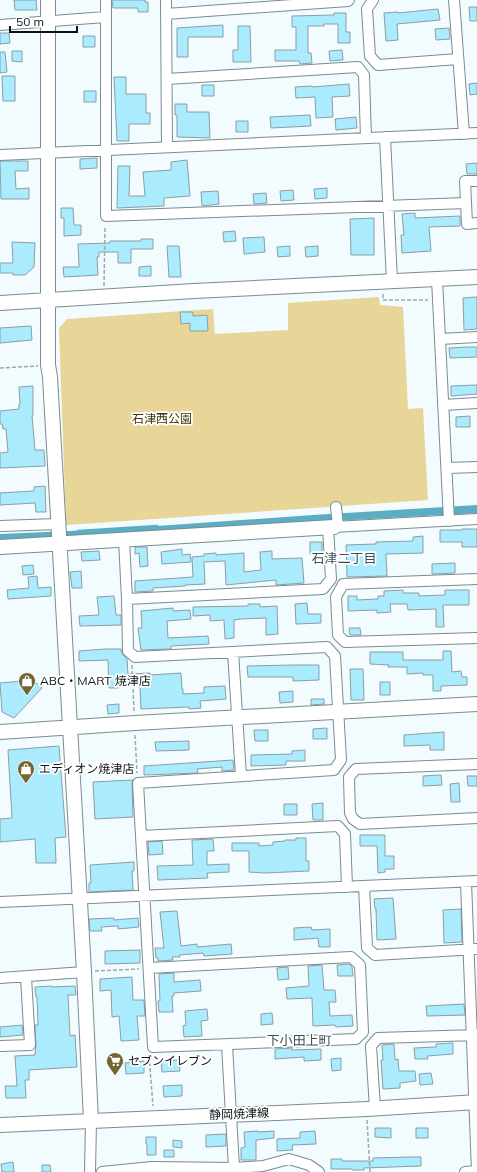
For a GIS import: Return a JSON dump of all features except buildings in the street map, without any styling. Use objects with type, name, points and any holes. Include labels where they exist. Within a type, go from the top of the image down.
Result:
[{"type":"street","points":[[48,0],[48,365],[50,377],[84,972],[91,1121],[90,1172]]},
{"type":"street","points":[[106,0],[106,216],[466,203]]},
{"type":"street","points":[[166,0],[167,146]]},
{"type":"street","points":[[166,14],[349,0]]},
{"type":"street","points":[[373,0],[367,9],[370,56],[378,64],[458,60]]},
{"type":"street","points":[[454,0],[464,134]]},
{"type":"street","points":[[0,25],[106,17]]},
{"type":"street","points":[[167,78],[358,67],[364,75],[366,138]]},
{"type":"street","points":[[0,155],[167,146],[477,134]]},
{"type":"street","points":[[385,137],[392,281]]},
{"type":"street","points":[[477,181],[465,181],[466,224],[477,223]]},
{"type":"street","points":[[0,303],[194,291],[477,277]]},
{"type":"street","points":[[437,279],[449,519]]},
{"type":"street","points":[[440,339],[477,337]]},
{"type":"street","points":[[443,405],[477,404]]},
{"type":"street","points":[[446,468],[477,467]]},
{"type":"street","points":[[127,599],[323,589],[331,579],[333,527],[336,507]]},
{"type":"street","points":[[0,547],[449,519],[477,519]]},
{"type":"street","points":[[0,526],[58,524]]},
{"type":"street","points":[[124,540],[128,651],[135,657],[327,647],[335,656],[341,760],[334,770],[138,783],[153,1048],[356,1039],[363,1032],[360,965],[351,957],[149,968]]},
{"type":"street","points":[[477,579],[343,584],[336,597],[338,635],[345,642],[477,638]]},
{"type":"street","points":[[233,652],[241,776]]},
{"type":"street","points":[[0,732],[477,704]]},
{"type":"street","points":[[477,764],[356,769],[349,777],[350,813],[353,819],[360,824],[477,818]]},
{"type":"street","points":[[141,836],[338,826],[345,834],[347,887]]},
{"type":"street","points":[[0,902],[477,881]]},
{"type":"street","points":[[465,1172],[477,1172],[473,949],[466,882]]},
{"type":"street","points":[[364,886],[367,948],[374,955],[473,949]]},
{"type":"street","points":[[0,978],[84,972]]},
{"type":"street","points":[[0,1046],[30,1044],[26,977]]},
{"type":"street","points":[[374,1108],[372,1046],[378,1038],[474,1035]]},
{"type":"street","points":[[227,1045],[232,1114],[241,1169]]},
{"type":"street","name":"静岡焼津線","points":[[0,1125],[475,1102]]},
{"type":"street","points":[[102,1172],[152,1167],[241,1169],[263,1166],[289,1159],[309,1165],[319,1172]]},
{"type":"path","points":[[104,297],[106,216]]},
{"type":"path","points":[[0,368],[48,365]]},
{"type":"path","points":[[84,972],[149,968]]},
{"type":"path","points":[[153,1048],[149,1053],[154,1118]]},
{"type":"green space","name":"石津西公園","points":[[379,297],[380,305],[403,307],[408,409],[423,408],[428,500],[66,525],[59,328],[67,319],[213,309],[215,334],[288,330],[288,303]]},
{"type":"water","points":[[477,505],[477,513],[0,540],[0,534],[114,529]]},
{"type":"waterway","points":[[78,531],[157,526]]},
{"type":"place","name":"ABC・MART 焼津店","points":[[27,696]]},
{"type":"place","name":"エディオン焼津店","points":[[26,784]]},
{"type":"place","name":"セブンイレブン","points":[[115,1076]]},
{"type":"district","name":"石津二丁目","points":[[344,558]]},
{"type":"district","name":"下小田上町","points":[[299,1040]]}]
